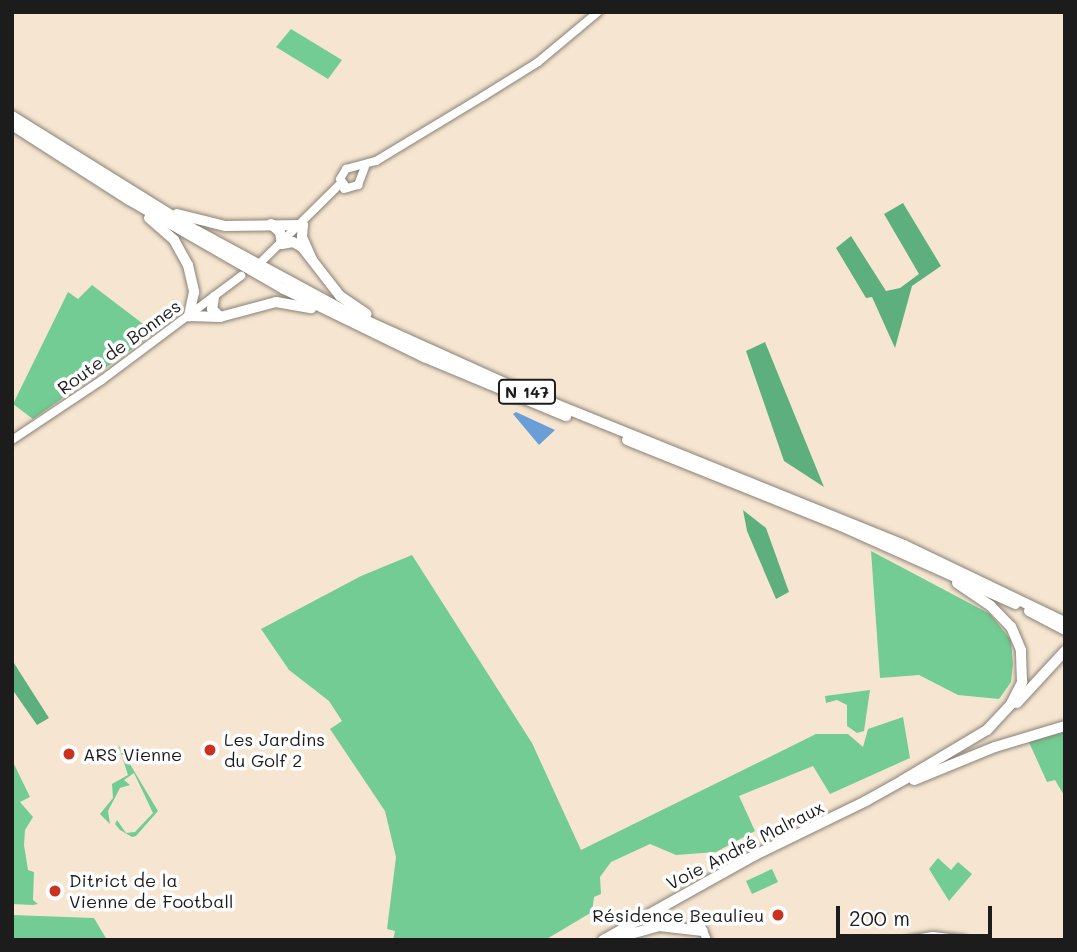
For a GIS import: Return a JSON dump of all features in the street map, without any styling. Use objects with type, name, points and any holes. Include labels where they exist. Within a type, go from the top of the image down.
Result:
[{"type":"highway","name":"N 147","points":[[12,116],[130,196],[245,259],[404,339],[905,545],[1065,621]]},
{"type":"highway","name":"N 147","points":[[12,125],[355,325],[515,396],[874,540],[1065,630]]},
{"type":"highway","points":[[130,196],[207,223],[303,225],[302,237],[312,260]]},
{"type":"highway","points":[[130,196],[174,240],[188,264],[194,292],[190,316],[220,317],[265,303],[289,302],[355,325]]},
{"type":"highway","points":[[271,224],[280,232],[282,244],[297,243],[340,296],[404,339]]},
{"type":"highway","points":[[194,292],[212,298],[212,309],[220,317]]},
{"type":"highway","points":[[866,801],[987,730],[1017,693],[1023,660],[1011,628],[991,606],[874,540]]},
{"type":"highway","points":[[903,780],[986,736],[1065,651]]},
{"type":"highway","points":[[866,801],[995,747],[1065,726]]},
{"type":"main road","name":"Voie André Malraux","points":[[603,940],[866,801]]},
{"type":"main road","points":[[684,928],[698,919]]},
{"type":"main road","points":[[613,940],[655,926],[684,928],[705,935]]},
{"type":"street","points":[[342,188],[343,172],[365,167],[538,62],[598,12]]},
{"type":"street","points":[[263,260],[342,188],[358,185],[365,167]]},
{"type":"street","points":[[354,168],[361,178]]},
{"type":"street","name":"Route de Bonnes","points":[[12,440],[190,316],[242,276]]},
{"type":"street","points":[[698,919],[705,935]]},
{"type":"street","points":[[910,940],[942,936],[964,940]]},
{"type":"green space","points":[[291,29],[342,60],[328,79],[276,47]]},
{"type":"green space","points":[[903,203],[941,266],[912,286],[895,348],[872,297],[866,298],[836,248],[851,236],[886,291],[900,288],[919,274],[884,214]]},
{"type":"green space","points":[[92,285],[155,333],[33,419],[13,404],[68,292],[78,299]]},
{"type":"green space","points":[[765,342],[824,487],[784,461],[746,351]]},
{"type":"green space","points":[[743,510],[766,528],[789,592],[776,599],[747,531]]},
{"type":"green space","points":[[871,551],[990,614],[1011,640],[1011,682],[999,699],[958,695],[919,675],[880,678]]},
{"type":"green space","points":[[412,555],[532,743],[581,850],[816,734],[848,734],[863,747],[868,729],[903,717],[910,758],[830,794],[813,766],[739,796],[755,831],[716,852],[676,855],[650,844],[611,862],[600,877],[601,894],[594,897],[592,912],[545,940],[393,940],[395,931],[387,929],[396,857],[385,811],[330,729],[342,721],[329,701],[289,670],[261,629],[361,576]]},
{"type":"green space","points":[[12,660],[49,718],[37,725],[12,689]]},
{"type":"green space","points":[[870,690],[864,731],[857,733],[847,726],[847,705],[837,700],[826,703],[825,696]]},
{"type":"green space","points":[[1065,731],[1065,797],[1055,780],[1047,782],[1027,738]]},
{"type":"green space","points":[[118,744],[158,811],[136,836],[132,837],[120,830],[115,824],[117,820],[126,833],[135,832],[153,813],[134,773],[124,780],[130,785],[120,788],[108,811],[110,824],[100,814],[113,798],[112,784],[128,775]]},
{"type":"green space","points":[[12,760],[30,797],[20,802],[33,817],[25,830],[24,845],[28,870],[34,872],[33,900],[38,904],[33,905],[12,904]]},
{"type":"green space","points":[[938,858],[951,870],[958,862],[972,874],[949,901],[929,869]]},
{"type":"green space","points":[[772,869],[778,882],[752,894],[746,881]]},
{"type":"green space","points":[[12,915],[94,918],[107,940],[12,940]]},
{"type":"water","points":[[516,412],[555,430],[539,445],[513,414]]},
{"type":"place","name":"Les Jardins du Golf 2","points":[[210,750]]},
{"type":"place","name":"ARS Vienne","points":[[69,754]]},
{"type":"place","name":"Ditrict de la Vienne de Football","points":[[55,891]]},
{"type":"place","name":"Résidence Beaulieu","points":[[778,915]]}]
